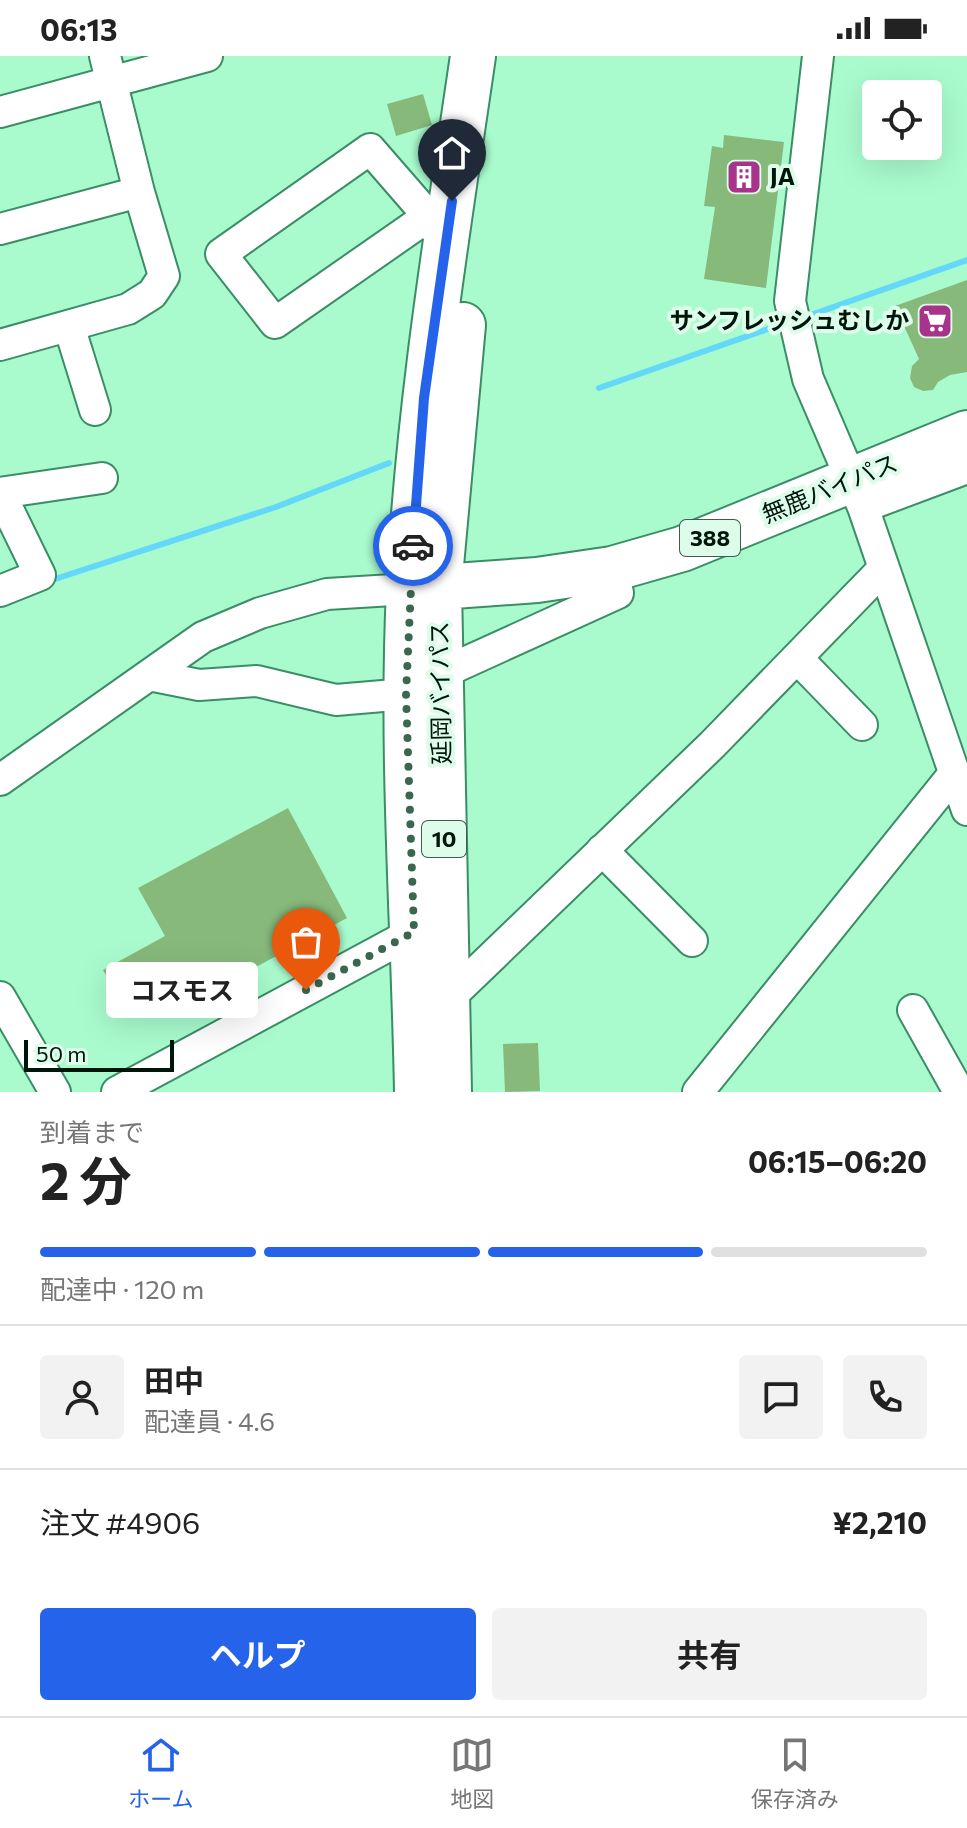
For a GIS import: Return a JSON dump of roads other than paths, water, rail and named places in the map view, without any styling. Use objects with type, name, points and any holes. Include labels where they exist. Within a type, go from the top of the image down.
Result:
[{"type":"highway","name":"延岡バイパス","points":[[417,1092],[414,932],[423,684],[424,398],[434,226],[473,56]]},
{"type":"highway","name":"延岡バイパス","points":[[424,588],[461,345],[494,56]]},
{"type":"highway","name":"無鹿バイパス","points":[[424,588],[537,580],[612,569],[857,494],[967,433]]},
{"type":"highway","name":"延岡バイパス","points":[[423,684],[448,999],[449,1092]]},
{"type":"street","points":[[0,112],[109,69],[207,56]]},
{"type":"street","points":[[818,56],[790,301],[808,379],[857,494],[967,810]]},
{"type":"street","points":[[0,345],[128,309],[152,294],[164,276],[139,192],[109,69]]},
{"type":"street","points":[[370,149],[434,226],[275,323],[221,254],[370,149]]},
{"type":"street","points":[[0,229],[139,192]]},
{"type":"street","points":[[69,326],[95,410]]},
{"type":"street","points":[[857,494],[967,468]]},
{"type":"street","points":[[0,591],[40,575],[0,493],[102,478]]},
{"type":"street","points":[[448,999],[712,745],[884,568]]},
{"type":"street","points":[[149,675],[199,685],[257,681],[336,700],[423,684],[618,593],[612,569]]},
{"type":"street","points":[[0,780],[203,637],[260,613],[327,594],[424,588]]},
{"type":"street","points":[[797,658],[862,725]]},
{"type":"street","points":[[698,1092],[953,775]]},
{"type":"street","points":[[602,850],[692,941]]},
{"type":"street","points":[[117,1092],[414,932]]},
{"type":"street","points":[[0,997],[55,1092]]},
{"type":"street","points":[[913,1010],[959,1092]]},
{"type":"waterway","points":[[802,318],[967,260]]},
{"type":"waterway","points":[[599,388],[788,322]]},
{"type":"waterway","points":[[49,581],[276,507],[389,463]]},
{"type":"place","name":"JA","points":[[744,177]]},
{"type":"place","name":"サンフレッシュむしか","points":[[935,321]]},
{"type":"place","name":"コスモス","points":[[306,990]]}]
